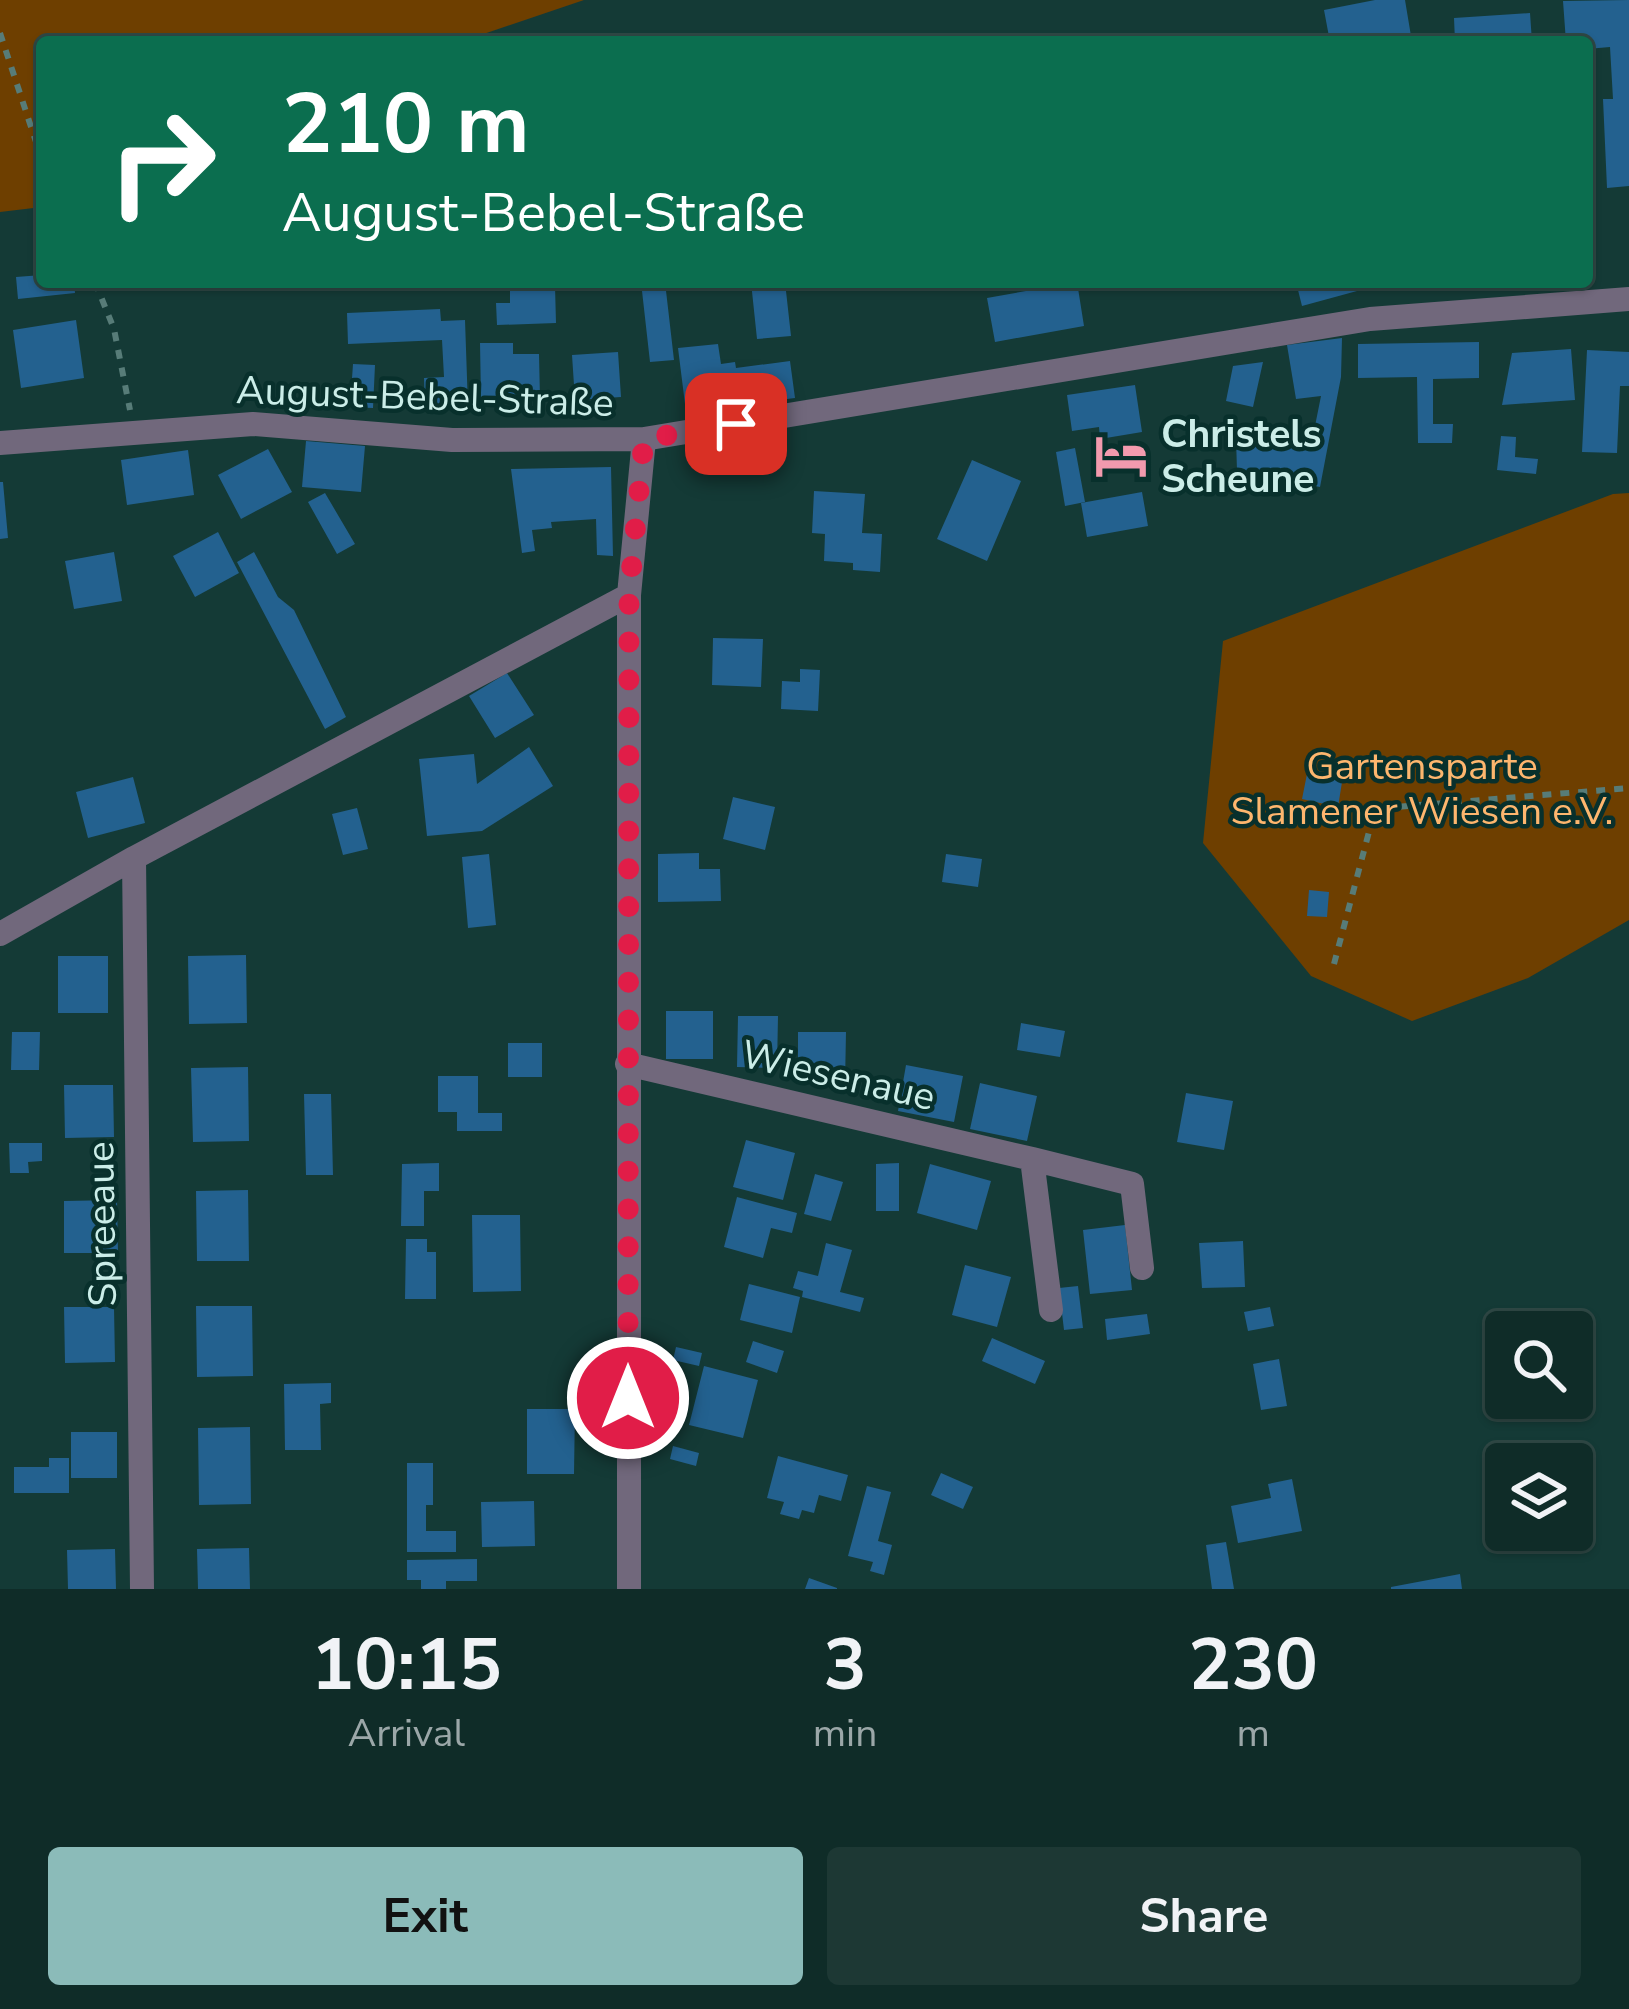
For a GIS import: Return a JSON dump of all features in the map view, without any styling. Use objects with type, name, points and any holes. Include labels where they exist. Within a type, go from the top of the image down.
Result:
[{"type":"street","name":"August-Bebel-Straße","points":[[0,443],[253,424],[452,440],[644,439],[1370,320],[1629,299]]},
{"type":"street","points":[[629,1589],[629,595],[644,439]]},
{"type":"street","points":[[0,934],[629,595]]},
{"type":"street","name":"Spreeaue","points":[[134,858],[142,1589]]},
{"type":"street","name":"Wiesenaue","points":[[627,1064],[1132,1184],[1142,1268]]},
{"type":"street","points":[[1032,1159],[1051,1310]]},
{"type":"path","points":[[0,33],[36,142]]},
{"type":"path","points":[[97,288],[113,329],[133,431]]},
{"type":"path","points":[[1334,964],[1370,828],[1384,808],[1629,788]]},
{"type":"green space","points":[[0,0],[584,0],[478,36],[36,36],[36,208],[0,212]]},
{"type":"green space","name":"Gartensparte Slamener Wiesen e.V.","points":[[1629,493],[1629,920],[1528,978],[1412,1021],[1311,976],[1203,843],[1223,641],[1613,494]]},
{"type":"building","points":[[1375,0],[1405,0],[1411,36],[1329,36],[1324,10]]},
{"type":"building","points":[[1629,0],[1629,186],[1607,188],[1603,99],[1613,99],[1610,47],[1593,48],[1593,36],[1566,36],[1563,1]]},
{"type":"building","points":[[1530,13],[1532,36],[1455,36],[1454,18]]},
{"type":"building","points":[[36,275],[36,288],[75,288],[75,293],[18,299],[16,277]]},
{"type":"building","points":[[510,288],[555,288],[556,323],[497,325],[496,303],[510,303]]},
{"type":"building","points":[[642,288],[666,288],[674,360],[650,362]]},
{"type":"building","points":[[752,288],[786,288],[791,336],[757,339]]},
{"type":"building","points":[[1043,288],[1078,288],[1084,326],[995,342],[987,298]]},
{"type":"building","points":[[1298,288],[1356,288],[1357,291],[1302,306]]},
{"type":"building","points":[[440,309],[441,321],[465,320],[468,407],[425,409],[424,378],[444,377],[442,340],[348,344],[347,313]]},
{"type":"building","points":[[76,320],[84,378],[21,388],[13,330]]},
{"type":"building","points":[[1342,338],[1341,377],[1320,487],[1237,471],[1236,438],[1310,451],[1321,396],[1296,399],[1287,345]]},
{"type":"building","points":[[1479,342],[1479,378],[1433,379],[1433,424],[1453,424],[1452,443],[1418,443],[1417,377],[1358,378],[1358,344]]},
{"type":"building","points":[[480,343],[513,343],[513,354],[539,354],[540,398],[481,399]]},
{"type":"building","points":[[718,344],[721,364],[735,362],[736,368],[790,361],[795,398],[686,412],[678,348]]},
{"type":"building","points":[[1571,349],[1575,400],[1502,405],[1512,353]]},
{"type":"building","points":[[1587,350],[1629,352],[1629,386],[1620,386],[1617,453],[1582,452]]},
{"type":"building","points":[[618,352],[621,397],[575,400],[572,355]]},
{"type":"building","points":[[1263,362],[1253,407],[1226,401],[1233,366]]},
{"type":"building","points":[[353,364],[375,365],[373,408],[350,407]]},
{"type":"building","points":[[1135,385],[1142,432],[1100,439],[1099,427],[1072,431],[1067,395]]},
{"type":"building","points":[[1501,436],[1516,437],[1515,457],[1538,459],[1536,474],[1497,470]]},
{"type":"building","points":[[306,441],[365,446],[361,492],[302,487]]},
{"type":"building","points":[[1075,448],[1085,502],[1065,506],[1056,452]]},
{"type":"building","points":[[268,449],[292,492],[241,519],[218,475]]},
{"type":"building","points":[[188,450],[194,495],[127,505],[121,460]]},
{"type":"building","points":[[972,460],[1021,481],[987,561],[937,539]]},
{"type":"building","points":[[611,467],[613,556],[597,555],[596,519],[551,522],[552,528],[532,530],[535,551],[522,553],[511,469]]},
{"type":"building","points":[[0,482],[8,538],[0,539]]},
{"type":"building","points":[[814,491],[865,494],[862,533],[882,534],[880,572],[853,570],[853,563],[824,561],[825,534],[812,533]]},
{"type":"building","points":[[1142,492],[1148,526],[1087,537],[1081,503]]},
{"type":"building","points":[[325,493],[355,544],[337,554],[308,502]]},
{"type":"building","points":[[218,532],[239,573],[195,597],[173,556]]},
{"type":"building","points":[[114,552],[122,601],[74,609],[65,561]]},
{"type":"building","points":[[254,552],[278,597],[294,610],[346,717],[325,729],[237,562]]},
{"type":"building","points":[[713,638],[763,639],[761,687],[712,685]]},
{"type":"building","points":[[800,669],[820,670],[818,711],[781,709],[782,681],[800,682]]},
{"type":"building","points":[[507,673],[534,715],[495,738],[469,696]]},
{"type":"building","points":[[529,747],[553,786],[482,831],[427,836],[419,759],[474,754],[477,784]]},
{"type":"building","points":[[1308,769],[1343,776],[1338,807],[1302,799]]},
{"type":"building","points":[[133,777],[145,823],[88,838],[76,792]]},
{"type":"building","points":[[733,797],[775,807],[765,850],[723,839]]},
{"type":"building","points":[[357,808],[368,849],[343,855],[332,814]]},
{"type":"building","points":[[699,853],[699,869],[720,869],[721,901],[658,902],[658,854]]},
{"type":"building","points":[[489,854],[496,925],[468,928],[462,857]]},
{"type":"building","points":[[946,854],[982,859],[978,887],[942,882]]},
{"type":"building","points":[[1309,890],[1329,892],[1327,917],[1307,916]]},
{"type":"building","points":[[246,955],[247,1023],[189,1024],[188,956]]},
{"type":"building","points":[[58,956],[108,956],[108,1013],[58,1013]]},
{"type":"building","points":[[666,1011],[713,1011],[713,1059],[666,1059]]},
{"type":"building","points":[[738,1016],[778,1016],[777,1068],[737,1067]]},
{"type":"building","points":[[1021,1023],[1065,1031],[1060,1057],[1017,1050]]},
{"type":"building","points":[[12,1032],[40,1032],[39,1070],[11,1070]]},
{"type":"building","points":[[798,1032],[846,1032],[845,1084],[798,1084]]},
{"type":"building","points":[[508,1043],[542,1043],[542,1077],[508,1077]]},
{"type":"building","points":[[906,1065],[963,1076],[954,1122],[898,1111]]},
{"type":"building","points":[[248,1067],[249,1141],[193,1142],[191,1068]]},
{"type":"building","points":[[438,1076],[478,1076],[478,1113],[502,1113],[502,1131],[457,1131],[457,1112],[438,1112]]},
{"type":"building","points":[[980,1083],[1037,1096],[1027,1141],[970,1129]]},
{"type":"building","points":[[64,1085],[113,1085],[114,1137],[65,1138]]},
{"type":"building","points":[[1186,1093],[1233,1101],[1224,1150],[1177,1142]]},
{"type":"building","points":[[304,1094],[331,1094],[333,1175],[306,1175]]},
{"type":"building","points":[[746,1140],[795,1153],[783,1200],[733,1187]]},
{"type":"building","points":[[9,1143],[42,1143],[42,1161],[28,1162],[29,1173],[10,1173]]},
{"type":"building","points":[[439,1163],[439,1191],[424,1191],[424,1226],[401,1226],[402,1164]]},
{"type":"building","points":[[899,1163],[899,1211],[876,1211],[876,1164]]},
{"type":"building","points":[[930,1164],[991,1181],[977,1230],[917,1213]]},
{"type":"building","points":[[815,1174],[843,1182],[831,1221],[804,1214]]},
{"type":"building","points":[[248,1190],[249,1261],[197,1261],[196,1191]]},
{"type":"building","points":[[737,1197],[797,1213],[792,1233],[771,1228],[763,1258],[724,1247]]},
{"type":"building","points":[[117,1200],[118,1253],[64,1253],[64,1201]]},
{"type":"building","points":[[472,1215],[520,1215],[521,1291],[473,1292]]},
{"type":"building","points":[[1125,1225],[1132,1290],[1090,1294],[1083,1230]]},
{"type":"building","points":[[406,1239],[427,1239],[427,1252],[436,1252],[436,1299],[405,1299]]},
{"type":"building","points":[[1243,1241],[1245,1287],[1202,1288],[1199,1243]]},
{"type":"building","points":[[826,1243],[852,1250],[840,1292],[864,1298],[860,1312],[802,1297],[803,1291],[793,1288],[798,1271],[818,1276]]},
{"type":"building","points":[[965,1265],[1011,1277],[997,1327],[952,1315]]},
{"type":"building","points":[[749,1284],[800,1297],[792,1333],[740,1320]]},
{"type":"building","points":[[1078,1286],[1083,1328],[1064,1330],[1059,1288]]},
{"type":"building","points":[[196,1306],[252,1306],[253,1376],[197,1377]]},
{"type":"building","points":[[64,1307],[114,1307],[115,1362],[65,1363]]},
{"type":"building","points":[[1270,1307],[1274,1326],[1248,1331],[1244,1312]]},
{"type":"building","points":[[1147,1314],[1150,1334],[1107,1340],[1105,1319]]},
{"type":"building","points":[[992,1338],[1045,1361],[1035,1384],[982,1361]]},
{"type":"building","points":[[753,1341],[784,1351],[777,1373],[746,1362]]},
{"type":"building","points":[[676,1347],[702,1353],[699,1366],[673,1360]]},
{"type":"building","points":[[1279,1359],[1287,1406],[1261,1410],[1253,1364]]},
{"type":"building","points":[[704,1366],[758,1380],[743,1438],[689,1425]]},
{"type":"building","points":[[331,1383],[331,1403],[320,1404],[321,1450],[285,1450],[284,1384]]},
{"type":"building","points":[[527,1409],[575,1409],[574,1474],[527,1474]]},
{"type":"building","points":[[250,1427],[251,1504],[199,1505],[198,1428]]},
{"type":"building","points":[[71,1432],[117,1432],[117,1478],[71,1478]]},
{"type":"building","points":[[673,1446],[699,1453],[696,1466],[670,1459]]},
{"type":"building","points":[[778,1456],[848,1475],[841,1501],[819,1495],[814,1513],[802,1510],[799,1519],[780,1514],[784,1502],[767,1498]]},
{"type":"building","points":[[49,1458],[69,1458],[69,1493],[14,1493],[14,1467],[49,1467]]},
{"type":"building","points":[[407,1463],[433,1463],[433,1505],[426,1505],[426,1531],[456,1531],[456,1552],[407,1552]]},
{"type":"building","points":[[941,1473],[973,1487],[963,1509],[931,1495]]},
{"type":"building","points":[[1292,1479],[1302,1531],[1238,1543],[1231,1506],[1271,1498],[1268,1484]]},
{"type":"building","points":[[867,1486],[891,1492],[878,1541],[892,1545],[884,1575],[870,1571],[873,1562],[848,1556]]},
{"type":"building","points":[[534,1501],[535,1546],[482,1547],[481,1502]]},
{"type":"building","points":[[1226,1542],[1234,1589],[1212,1589],[1206,1545]]},
{"type":"building","points":[[249,1548],[250,1589],[198,1589],[197,1549]]},
{"type":"building","points":[[115,1549],[116,1589],[68,1589],[67,1550]]},
{"type":"building","points":[[477,1559],[477,1581],[446,1581],[446,1589],[421,1589],[421,1580],[407,1580],[407,1560]]},
{"type":"building","points":[[1460,1574],[1462,1589],[1391,1589],[1391,1587]]},
{"type":"building","points":[[809,1578],[837,1588],[837,1589],[805,1589]]},
{"type":"place","name":"Christels Scheune","points":[[1121,456]]},
{"type":"route","points":[[628,1398],[629,595],[644,439],[736,424]]}]
